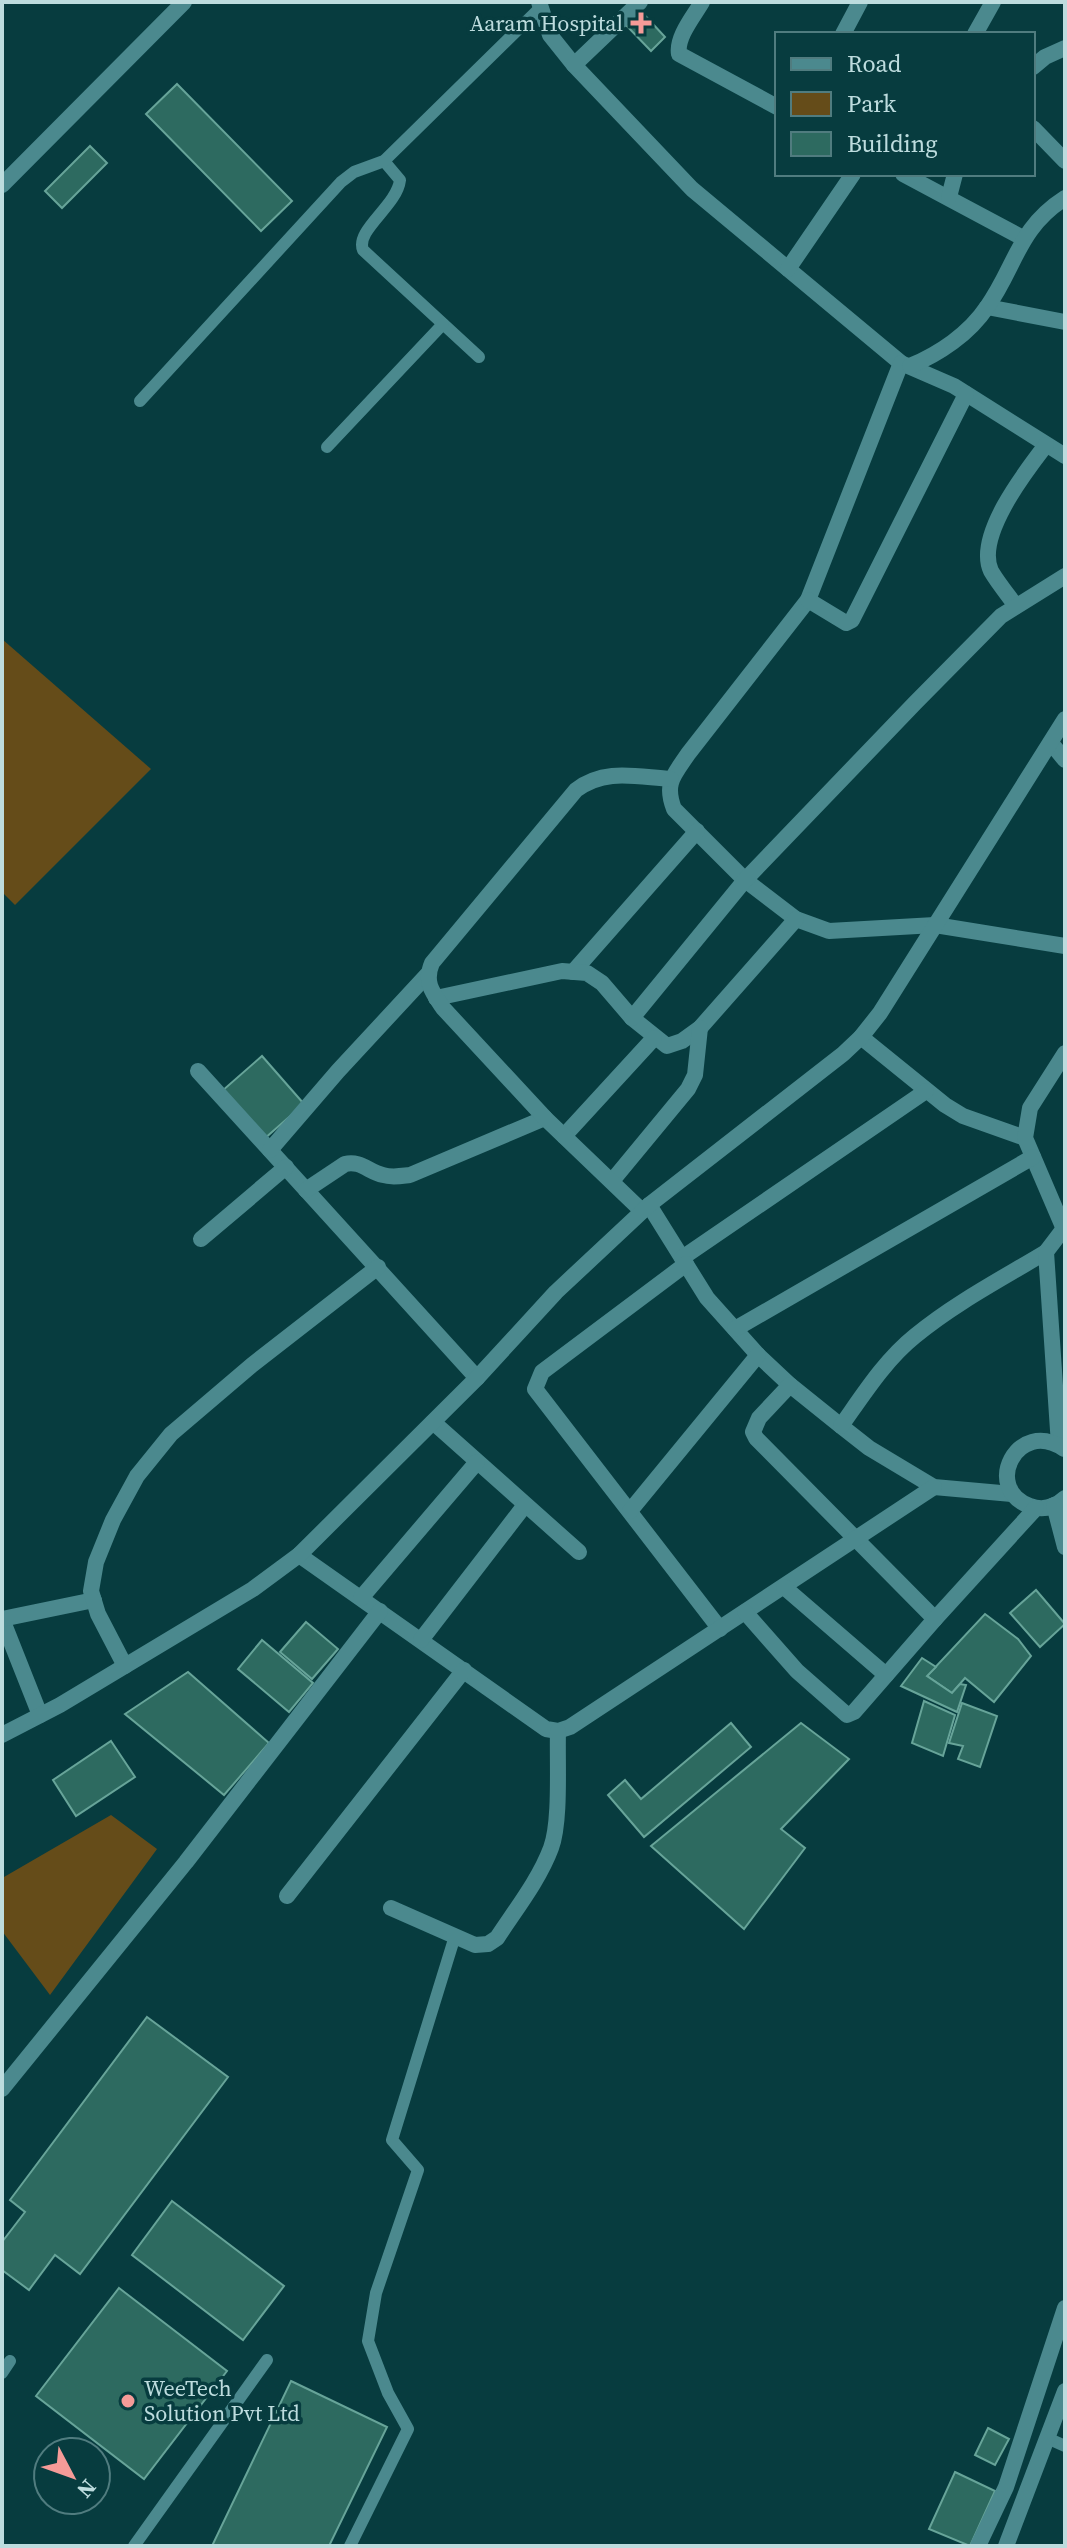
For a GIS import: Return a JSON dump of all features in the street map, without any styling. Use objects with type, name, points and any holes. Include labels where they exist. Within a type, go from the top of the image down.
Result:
[{"type":"street","points":[[2,185],[184,2]]},
{"type":"street","points":[[574,65],[640,2]]},
{"type":"street","points":[[702,2],[677,46],[679,54],[775,106]]},
{"type":"street","points":[[844,32],[860,2]]},
{"type":"street","points":[[976,32],[993,2]]},
{"type":"street","points":[[539,6],[550,35],[574,65],[692,189],[905,365],[966,394],[1065,456]]},
{"type":"street","points":[[1035,65],[1065,48]]},
{"type":"street","points":[[1035,130],[1065,161]]},
{"type":"street","points":[[788,269],[852,176]]},
{"type":"street","points":[[907,176],[1023,238]]},
{"type":"street","points":[[949,197],[954,176]]},
{"type":"street","points":[[905,365],[932,357],[968,329],[987,307],[1023,238],[1065,198]]},
{"type":"street","points":[[987,307],[1065,322]]},
{"type":"street","points":[[905,365],[808,600],[688,754],[671,779],[668,794],[674,809],[745,880],[796,919],[829,931],[935,925],[1065,946]]},
{"type":"street","points":[[808,600],[846,623],[852,620],[966,394]]},
{"type":"street","points":[[1016,606],[991,569],[988,553],[1000,514],[1012,489],[1046,445]]},
{"type":"street","points":[[632,1018],[745,880],[1001,616],[1065,576]]},
{"type":"street","points":[[2,1735],[253,1589],[299,1555],[477,1378],[556,1292],[646,1208],[861,1037],[880,1013],[1065,719]]},
{"type":"street","points":[[1051,743],[1065,760]]},
{"type":"street","points":[[270,1150],[427,975],[432,963],[576,790],[587,781],[603,775],[671,779]]},
{"type":"street","points":[[573,972],[697,831]]},
{"type":"street","points":[[436,998],[562,971],[587,973],[602,983],[632,1018],[667,1046],[682,1041],[700,1028],[796,919]]},
{"type":"street","points":[[427,975],[430,990],[436,998],[545,1118],[612,1181],[646,1208],[707,1298],[758,1355],[790,1385],[869,1448],[934,1487],[1012,1494],[1036,1508]]},
{"type":"street","points":[[612,1181],[688,1089],[695,1075],[700,1028]]},
{"type":"street","points":[[861,1037],[926,1091],[963,1116],[1025,1138]]},
{"type":"street","points":[[564,1136],[654,1038]]},
{"type":"street","points":[[841,1426],[871,1382],[914,1336],[1046,1252],[1064,1228],[1025,1138],[1030,1108],[1065,1053]]},
{"type":"street","points":[[198,1071],[477,1378]]},
{"type":"street","points":[[720,1629],[535,1389],[542,1372],[684,1261],[926,1091]]},
{"type":"street","points":[[306,1190],[352,1162],[381,1175],[410,1175],[545,1118]]},
{"type":"street","points":[[735,1329],[1033,1157]]},
{"type":"street","points":[[201,1239],[286,1167]]},
{"type":"street","points":[[1012,1494],[1007,1476],[1008,1466],[1020,1448],[1040,1440],[1062,1448],[1046,1252]]},
{"type":"street","points":[[125,1666],[98,1614],[91,1591],[96,1562],[113,1520],[137,1476],[171,1434],[252,1365],[378,1267]]},
{"type":"street","points":[[630,1511],[758,1355]]},
{"type":"street","points":[[790,1385],[759,1418],[753,1432],[756,1438],[935,1619]]},
{"type":"street","points":[[433,1422],[579,1552]]},
{"type":"street","points":[[361,1598],[477,1462]]},
{"type":"street","points":[[299,1555],[546,1729],[558,1731],[570,1727],[934,1487]]},
{"type":"street","points":[[745,1612],[797,1671],[847,1715],[854,1712],[1036,1508],[1060,1502],[1065,1547]]},
{"type":"street","points":[[421,1640],[525,1505]]},
{"type":"street","points":[[784,1587],[886,1675]]},
{"type":"street","points":[[40,1715],[2,1619],[94,1600]]},
{"type":"street","points":[[2,2089],[186,1862],[380,1611]]},
{"type":"street","points":[[287,1896],[464,1670]]},
{"type":"street","points":[[391,1908],[475,1945],[488,1944],[497,1938],[542,1867],[552,1845],[558,1731]]},
{"type":"street","points":[[978,2546],[1006,2487],[1065,2308]]},
{"type":"street","points":[[1006,2546],[1065,2391]]},
{"type":"lane","points":[[140,401],[341,182],[354,172],[384,161],[539,6]]},
{"type":"lane","points":[[384,161],[400,180],[399,190],[363,236],[360,243],[363,250],[479,357]]},
{"type":"lane","points":[[327,447],[443,324]]},
{"type":"lane","points":[[350,2546],[408,2429],[388,2393],[368,2341],[376,2293],[418,2170],[392,2140],[455,1936]]},
{"type":"lane","points":[[134,2546],[267,2360]]},
{"type":"lane","points":[[2,2373],[10,2361]]},
{"type":"lane","points":[[1047,2438],[1065,2446]]},
{"type":"green space","points":[[2,639],[151,769],[15,905],[2,892]]},
{"type":"green space","points":[[111,1815],[157,1849],[50,1995],[2,1931],[2,1876]]},
{"type":"building","points":[[639,9],[665,37],[651,51],[624,23]]},
{"type":"building","points":[[177,84],[292,201],[261,231],[146,114]]},
{"type":"building","points":[[90,146],[107,163],[62,208],[45,191]]},
{"type":"building","points":[[262,1056],[304,1104],[264,1139],[222,1091]]},
{"type":"building","points":[[1036,1590],[1065,1624],[1040,1647],[1010,1613]]},
{"type":"building","points":[[985,1614],[1018,1639],[1031,1656],[994,1702],[965,1678],[952,1693],[927,1676]]},
{"type":"building","points":[[306,1622],[338,1649],[312,1679],[280,1652]]},
{"type":"building","points":[[262,1640],[313,1683],[289,1712],[238,1669]]},
{"type":"building","points":[[922,1658],[936,1667],[927,1676],[952,1693],[960,1684],[966,1685],[957,1712],[901,1686]]},
{"type":"building","points":[[188,1672],[269,1743],[224,1795],[125,1714]]},
{"type":"building","points":[[924,1701],[955,1715],[943,1756],[912,1743]]},
{"type":"building","points":[[962,1703],[997,1716],[980,1767],[958,1759],[963,1746],[949,1743]]},
{"type":"building","points":[[731,1723],[751,1747],[644,1837],[608,1795],[625,1780],[641,1799]]},
{"type":"building","points":[[801,1723],[849,1759],[781,1829],[805,1848],[744,1929],[651,1846]]},
{"type":"building","points":[[111,1741],[135,1777],[76,1816],[53,1780]]},
{"type":"building","points":[[147,2017],[228,2077],[80,2274],[55,2255],[29,2290],[2,2270],[2,2242],[25,2212],[10,2200]]},
{"type":"building","points":[[172,2201],[284,2286],[243,2340],[132,2255]]},
{"type":"building","points":[[119,2288],[227,2371],[144,2479],[112,2454],[112,2436],[88,2436],[36,2396]]},
{"type":"building","points":[[291,2381],[387,2427],[329,2546],[212,2546]]},
{"type":"building","points":[[988,2428],[1009,2439],[995,2465],[975,2455]]},
{"type":"building","points":[[955,2472],[995,2491],[970,2546],[929,2529]]},
{"type":"place","name":"Aaram Hospital","points":[[641,23]]},
{"type":"place","name":"WeeTech Solution Pvt Ltd","points":[[128,2401]]}]
